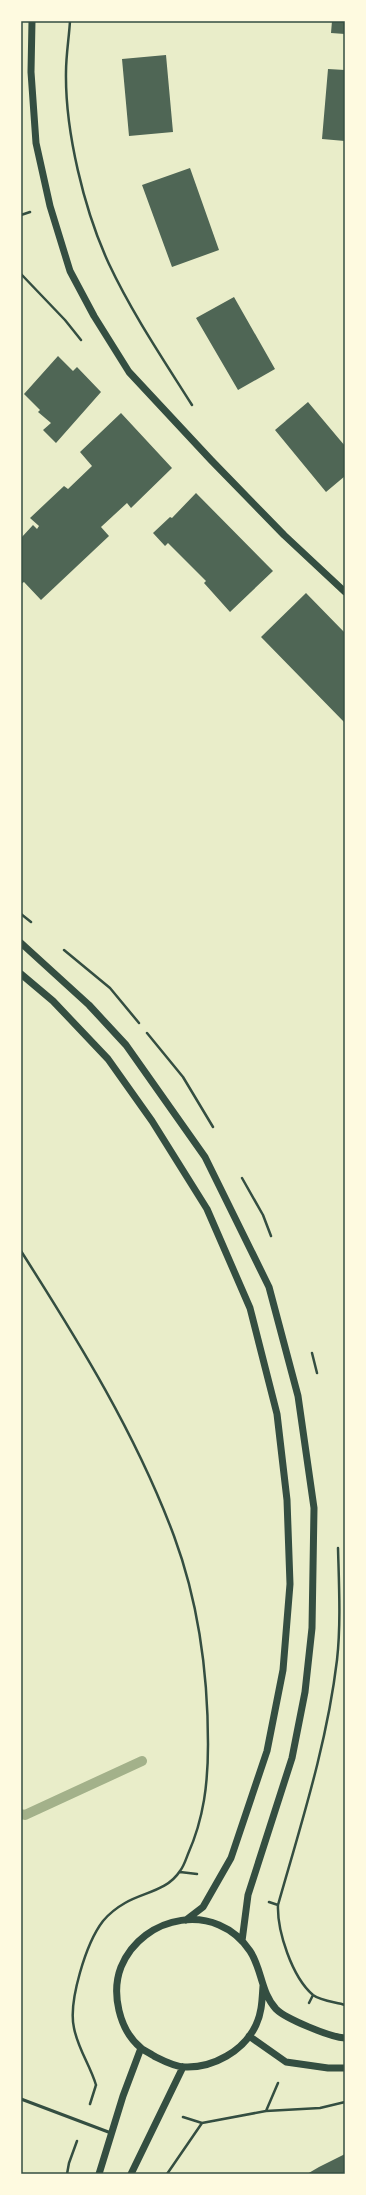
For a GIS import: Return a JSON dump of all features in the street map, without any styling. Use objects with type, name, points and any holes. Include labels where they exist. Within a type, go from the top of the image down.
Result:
[{"type":"street","points":[[32,21],[31,72],[36,144],[50,206],[70,271],[94,316],[129,372],[204,453],[284,535],[345,592]]},
{"type":"street","points":[[21,943],[89,1005],[126,1045],[205,1157],[269,1287],[298,1396],[314,1508],[312,1628],[305,1692],[292,1758],[248,1895],[242,1941]]},
{"type":"street","points":[[21,974],[53,1001],[108,1059],[152,1121],[207,1209],[250,1308],[277,1414],[287,1500],[290,1584],[283,1670],[267,1751],[231,1858],[203,1907],[186,1920]]},
{"type":"street","points":[[263,1986],[262,2008],[249,2036],[236,2050],[216,2061],[184,2067],[160,2059],[140,2048],[127,2030],[118,2006],[117,1985],[120,1971],[125,1958],[140,1939],[159,1926],[172,1921],[208,1921],[228,1930],[242,1941],[257,1963],[263,1986],[276,2009],[301,2024],[345,2038]]},
{"type":"street","points":[[249,2036],[286,2062],[328,2068],[345,2068]]},
{"type":"street","points":[[98,2174],[140,2048]]},
{"type":"street","points":[[131,2174],[184,2067]]},
{"type":"lane","points":[[21,2099],[111,2133]]},
{"type":"path","points":[[70,21],[66,73],[70,122],[82,190],[109,263],[148,334],[194,408]]},
{"type":"path","points":[[21,1251],[77,1338],[133,1442],[174,1537],[189,1588],[200,1641],[208,1705],[208,1776],[204,1808],[197,1834],[180,1872]]},
{"type":"path","points":[[278,1905],[277,1920],[281,1935],[295,1971],[313,1995],[331,2002],[345,2004]]},
{"type":"path","points":[[266,2111],[279,2080]]},
{"type":"path","points":[[167,2174],[202,2123],[266,2111],[320,2108],[345,2102]]},
{"type":"path","points":[[67,2174],[69,2163]]},
{"type":"building","points":[[332,21],[345,21],[345,34],[331,33]]},
{"type":"building","points":[[166,55],[173,132],[129,136],[122,59]]},
{"type":"building","points":[[328,69],[345,70],[345,141],[322,139]]},
{"type":"building","points":[[190,168],[219,250],[172,267],[142,185]]},
{"type":"building","points":[[234,297],[275,369],[238,390],[196,318]]},
{"type":"building","points":[[58,356],[73,371],[77,367],[101,392],[56,443],[43,430],[51,423],[38,412],[40,410],[24,394]]},
{"type":"building","points":[[308,402],[345,446],[345,476],[326,492],[275,430]]},
{"type":"building","points":[[121,413],[172,468],[131,508],[127,503],[101,527],[109,536],[41,600],[24,582],[21,584],[21,538],[33,525],[37,529],[39,526],[30,518],[64,486],[68,489],[92,466],[80,452]]},
{"type":"building","points":[[196,493],[273,571],[230,612],[204,583],[206,581],[168,543],[165,546],[153,533],[170,517],[172,518]]},
{"type":"building","points":[[306,593],[345,633],[345,723],[261,637]]},
{"type":"building","points":[[345,2154],[345,2174],[307,2174],[319,2167]]},
{"type":"waterway","points":[[21,1814],[25,1815],[142,1761]]}]
